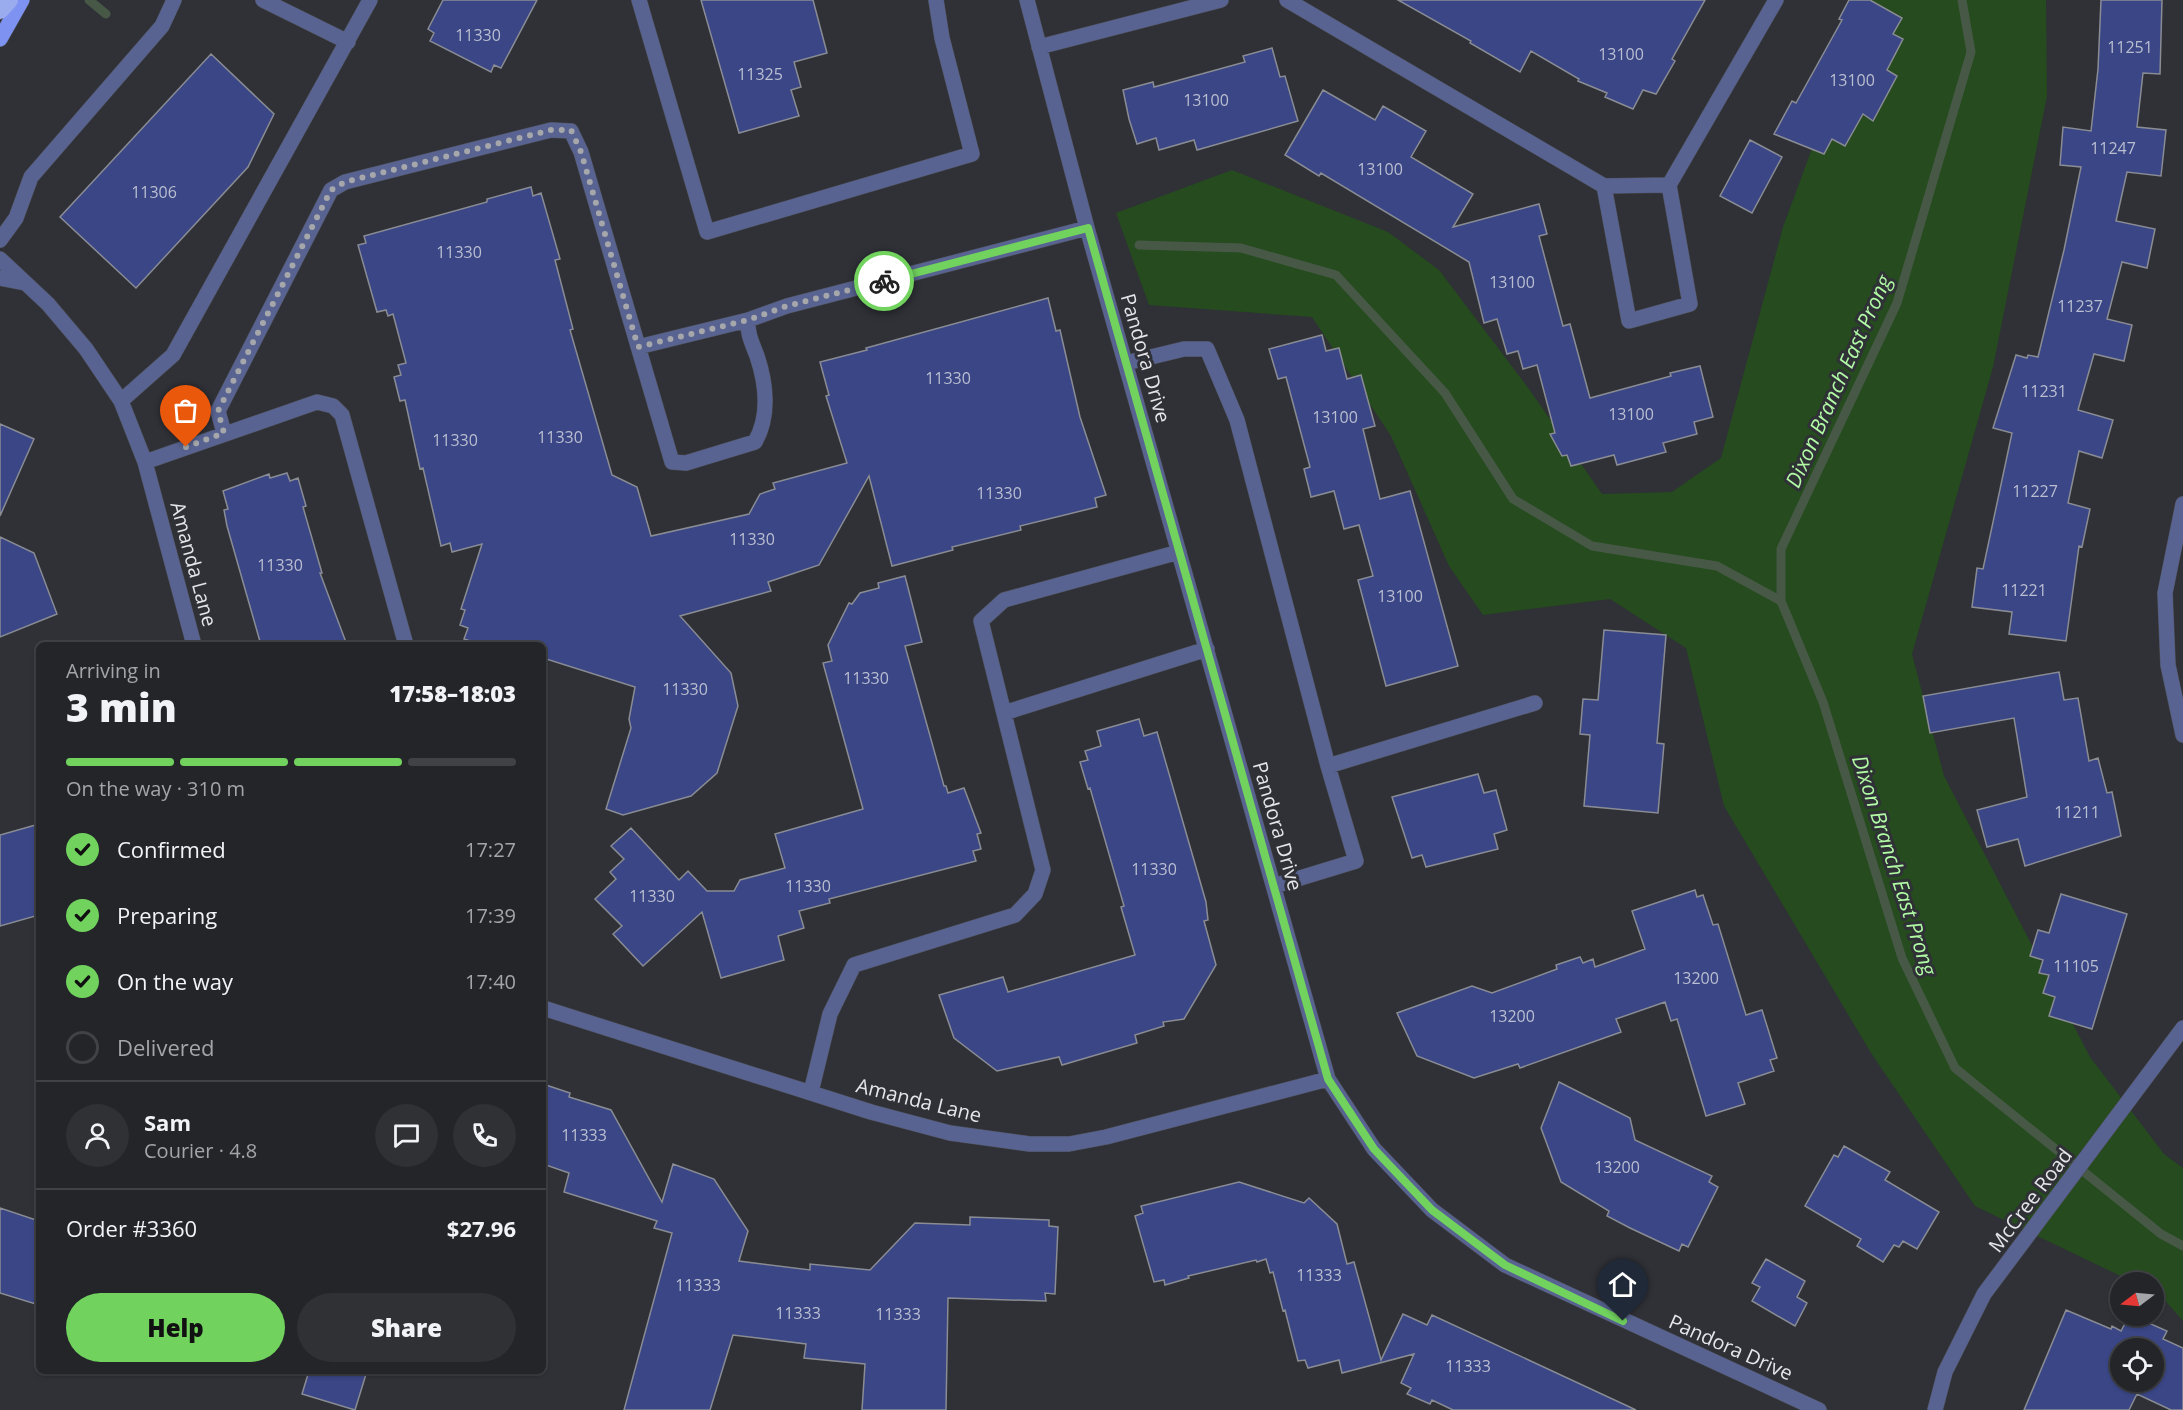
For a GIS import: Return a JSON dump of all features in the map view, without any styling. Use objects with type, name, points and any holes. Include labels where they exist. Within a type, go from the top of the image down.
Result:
[{"type":"highway","points":[[0,10],[9,0]]},
{"type":"main road","points":[[0,39],[22,0]]},
{"type":"street","points":[[0,240],[16,218],[31,177],[162,26],[174,0]]},
{"type":"street","points":[[263,0],[348,42]]},
{"type":"street","points":[[121,401],[173,355],[370,0]]},
{"type":"street","points":[[639,0],[706,232],[972,154],[942,38],[936,0]]},
{"type":"street","name":"Pandora Drive","points":[[1027,0],[1088,228],[1328,1079],[1374,1149],[1432,1210],[1505,1265],[1819,1410]]},
{"type":"street","points":[[1039,47],[1221,0]]},
{"type":"street","points":[[1287,0],[1604,186],[1669,185]]},
{"type":"street","points":[[1604,186],[1629,321],[1690,304],[1669,185],[1776,0]]},
{"type":"street","points":[[224,433],[218,411],[331,190],[345,182],[551,130],[571,130],[581,152],[672,462],[686,463],[755,441],[762,429],[765,390],[761,369],[747,330],[748,320]]},
{"type":"street","points":[[638,347],[748,320],[787,306],[1088,228]]},
{"type":"street","name":"Amanda Lane","points":[[0,259],[48,304],[86,349],[121,401],[146,462],[193,642]]},
{"type":"street","points":[[0,278],[25,283]]},
{"type":"street","points":[[1126,363],[1184,349],[1207,349],[1237,420],[1328,766],[1356,861],[1274,886]]},
{"type":"street","points":[[146,462],[317,402],[333,406],[342,415],[404,642]]},
{"type":"street","points":[[2183,504],[2165,593],[2168,664],[2183,735]]},
{"type":"street","points":[[811,1092],[830,1014],[854,965],[1015,915],[1035,894],[1043,870],[981,621],[1004,600],[1179,552]]},
{"type":"street","points":[[1004,713],[1207,649]]},
{"type":"street","points":[[1328,766],[1535,703]]},
{"type":"street","name":"Amanda Lane","points":[[546,1009],[871,1112],[950,1133],[1029,1144],[1069,1144],[1328,1079]]},
{"type":"street","name":"McCree Road","points":[[1935,1410],[1944,1372],[1984,1294],[2183,1028]]},
{"type":"green space","points":[[1867,0],[2046,0],[2047,96],[1993,367],[1912,654],[1944,776],[2090,1057],[2164,1154],[2183,1168],[2183,1321],[2164,1299],[2164,1272],[2112,1272],[1975,1206],[1871,1053],[1724,806],[1686,648],[1610,599],[1483,615],[1449,566],[1391,436],[1312,317],[1149,305],[1116,213],[1232,170],[1388,232],[1439,270],[1529,389],[1602,494],[1672,492],[1721,458],[1783,227]]},
{"type":"building","points":[[443,0],[537,0],[501,68],[494,65],[491,72],[430,41],[434,33],[428,29]]},
{"type":"building","points":[[701,0],[813,0],[827,53],[794,62],[801,87],[791,90],[799,116],[739,133]]},
{"type":"building","points":[[1398,0],[1705,0],[1672,59],[1675,61],[1656,94],[1643,90],[1633,109],[1605,97],[1607,93],[1578,81],[1579,79],[1531,51],[1520,72]]},
{"type":"building","points":[[1849,0],[1870,0],[1902,18],[1893,34],[1903,39],[1887,70],[1897,76],[1873,121],[1863,114],[1845,146],[1832,139],[1824,154],[1774,134],[1792,101],[1796,103],[1842,20],[1839,19]]},
{"type":"building","points":[[2101,0],[2162,0],[2160,74],[2143,73],[2137,127],[2166,130],[2161,176],[2127,172],[2116,221],[2155,229],[2147,268],[2122,262],[2107,319],[2132,325],[2124,361],[2094,354],[2078,410],[2113,420],[2102,458],[2079,451],[2068,503],[2090,509],[2082,547],[2079,546],[2066,641],[2009,634],[2012,612],[1972,607],[1977,568],[1983,569],[2012,433],[1993,428],[2016,355],[2027,358],[2028,355],[2038,357],[2081,167],[2060,165],[2063,127],[2091,131],[2098,69]]},
{"type":"building","points":[[1272,48],[1280,77],[1285,76],[1298,121],[1197,150],[1194,140],[1159,150],[1156,138],[1137,144],[1123,90],[1153,82],[1154,87],[1245,62],[1243,56]]},
{"type":"building","points":[[211,54],[274,114],[248,167],[136,288],[60,217]]},
{"type":"building","points":[[1323,90],[1375,120],[1383,106],[1426,131],[1411,157],[1473,194],[1453,227],[1539,204],[1547,234],[1539,236],[1563,326],[1570,324],[1590,398],[1700,366],[1713,417],[1694,422],[1697,434],[1663,443],[1666,452],[1617,465],[1614,455],[1571,466],[1567,455],[1562,456],[1550,434],[1555,433],[1537,365],[1523,369],[1518,351],[1507,354],[1497,319],[1484,323],[1469,262],[1321,173],[1319,176],[1285,155]]},
{"type":"building","points":[[1750,140],[1782,157],[1752,213],[1720,196]]},
{"type":"building","points":[[531,187],[533,196],[541,193],[560,259],[555,260],[573,329],[570,330],[612,475],[637,487],[651,536],[749,514],[760,494],[775,489],[773,483],[847,463],[826,396],[829,395],[820,362],[1048,298],[1056,331],[1060,330],[1080,417],[1106,495],[1095,498],[1097,507],[1020,526],[1021,530],[952,547],[953,550],[892,566],[869,476],[819,565],[768,582],[771,591],[680,616],[731,673],[738,706],[717,773],[691,796],[623,815],[606,809],[631,728],[629,719],[635,687],[546,659],[546,642],[474,642],[464,639],[468,628],[460,625],[465,610],[461,609],[482,544],[452,552],[450,543],[441,546],[423,468],[420,469],[405,400],[400,401],[394,377],[401,375],[398,365],[406,363],[393,314],[388,316],[386,310],[377,312],[358,245],[366,243],[364,236],[487,202],[487,199]]},
{"type":"building","points":[[1322,335],[1326,351],[1339,348],[1347,379],[1361,375],[1375,426],[1363,429],[1380,499],[1410,491],[1458,666],[1386,686],[1358,580],[1373,576],[1359,525],[1344,529],[1334,491],[1311,497],[1304,469],[1310,467],[1286,377],[1278,379],[1269,349]]},
{"type":"building","points":[[0,424],[34,439],[0,516]]},
{"type":"building","points":[[287,473],[290,481],[298,478],[306,506],[303,507],[322,573],[320,573],[346,642],[260,642],[227,526],[224,510],[228,509],[223,491],[269,474],[270,478]]},
{"type":"building","points":[[0,537],[34,553],[57,614],[0,637]]},
{"type":"building","points":[[905,576],[922,642],[905,646],[944,786],[948,793],[964,788],[981,833],[977,834],[981,849],[973,851],[976,861],[829,899],[830,903],[799,911],[804,928],[778,936],[784,960],[721,978],[702,912],[643,966],[613,934],[622,926],[595,899],[616,879],[610,872],[624,859],[611,846],[631,828],[679,880],[688,871],[707,891],[734,891],[740,880],[785,868],[775,834],[863,809],[823,663],[832,661],[828,645],[849,603],[852,604],[860,593],[879,588],[878,583]]},
{"type":"building","points":[[1604,630],[1666,635],[1657,743],[1664,744],[1658,813],[1584,806],[1590,735],[1580,734],[1583,699],[1598,700]]},
{"type":"building","points":[[2059,672],[2064,700],[2078,698],[2089,761],[2098,758],[2107,793],[2112,792],[2121,836],[2025,866],[2018,839],[1987,847],[1977,810],[2027,797],[2014,718],[1930,733],[1923,696]]},
{"type":"building","points":[[1139,719],[1144,736],[1157,732],[1206,902],[1208,920],[1204,921],[1216,965],[1184,1019],[1163,1022],[1164,1026],[1135,1035],[1137,1043],[1062,1065],[1059,1057],[997,1071],[954,1038],[939,995],[1003,977],[1008,992],[1135,955],[1121,907],[1124,906],[1090,788],[1088,789],[1080,762],[1088,760],[1085,751],[1101,746],[1097,731]]},
{"type":"building","points":[[1478,774],[1484,793],[1496,790],[1507,830],[1494,834],[1498,849],[1426,867],[1422,855],[1412,858],[1392,797]]},
{"type":"building","points":[[36,825],[36,916],[0,926],[0,835]]},
{"type":"building","points":[[1695,890],[1697,897],[1703,895],[1713,925],[1718,924],[1746,1015],[1762,1010],[1777,1058],[1770,1060],[1774,1071],[1738,1083],[1745,1104],[1706,1116],[1677,1019],[1671,1021],[1665,1002],[1616,1019],[1621,1032],[1520,1068],[1518,1064],[1474,1078],[1417,1056],[1397,1013],[1472,986],[1492,993],[1557,969],[1556,965],[1580,957],[1583,963],[1593,959],[1595,967],[1645,949],[1632,911]]},
{"type":"building","points":[[2061,894],[2127,914],[2092,1029],[2049,1016],[2055,997],[2043,993],[2049,975],[2039,973],[2043,960],[2030,956],[2038,930],[2049,933]]},
{"type":"building","points":[[1559,1082],[1630,1118],[1635,1140],[1712,1176],[1709,1182],[1718,1187],[1688,1247],[1682,1244],[1679,1251],[1630,1228],[1607,1216],[1609,1211],[1561,1182],[1541,1128]]},
{"type":"building","points":[[546,1085],[570,1093],[569,1097],[611,1110],[662,1202],[673,1164],[714,1179],[748,1231],[739,1261],[810,1270],[810,1264],[870,1270],[915,1223],[970,1225],[970,1217],[1049,1220],[1049,1226],[1058,1227],[1055,1294],[1045,1293],[1046,1301],[948,1298],[946,1410],[862,1410],[865,1364],[804,1358],[806,1344],[733,1335],[710,1410],[624,1410],[672,1233],[654,1228],[657,1221],[564,1192],[569,1173],[546,1165]]},
{"type":"building","points":[[1844,1146],[1890,1172],[1885,1180],[1939,1212],[1917,1249],[1903,1241],[1899,1247],[1894,1245],[1883,1262],[1857,1246],[1861,1239],[1805,1206],[1834,1155],[1838,1157]]},
{"type":"building","points":[[1239,1182],[1304,1203],[1309,1198],[1337,1224],[1347,1264],[1354,1262],[1381,1360],[1403,1314],[1427,1325],[1432,1315],[1636,1410],[1453,1410],[1432,1400],[1430,1404],[1407,1394],[1411,1388],[1401,1383],[1414,1354],[1342,1373],[1339,1360],[1308,1368],[1305,1360],[1298,1361],[1285,1310],[1283,1311],[1273,1272],[1270,1273],[1266,1259],[1188,1276],[1189,1278],[1165,1285],[1164,1280],[1154,1282],[1135,1216],[1143,1213],[1141,1206]]},
{"type":"building","points":[[0,1208],[36,1220],[36,1304],[0,1293]]},
{"type":"building","points":[[1766,1259],[1805,1281],[1797,1297],[1807,1303],[1795,1326],[1752,1301],[1760,1287],[1752,1283]]},
{"type":"building","points":[[2066,1310],[2111,1329],[2112,1326],[2121,1331],[2124,1326],[2156,1326],[2167,1331],[2164,1338],[2110,1338],[2110,1392],[2164,1392],[2164,1339],[2183,1348],[2183,1410],[2171,1410],[2137,1394],[2129,1410],[2024,1410]]},
{"type":"building","points":[[308,1374],[366,1374],[355,1410],[302,1394]]},
{"type":"waterway","name":"Dixon Branch East Prong","points":[[89,0],[106,14]]},
{"type":"waterway","name":"Dixon Branch East Prong","points":[[1781,601],[1781,549],[1897,303],[1971,52],[1962,0]]},
{"type":"waterway","name":"Dixon Branch East Prong","points":[[1139,245],[1241,248],[1336,275],[1445,393],[1513,499],[1592,546],[1717,566],[1781,601],[1823,702],[1902,958],[1955,1068],[2161,1234],[2183,1246]]},
{"type":"way so far","points":[[186,447],[224,433],[218,411],[331,190],[345,182],[551,130],[571,130],[581,152],[638,347],[748,320],[787,306],[884,281]]},
{"type":"route","points":[[884,281],[1088,228],[1328,1079],[1374,1149],[1432,1210],[1505,1265],[1623,1321]]}]
